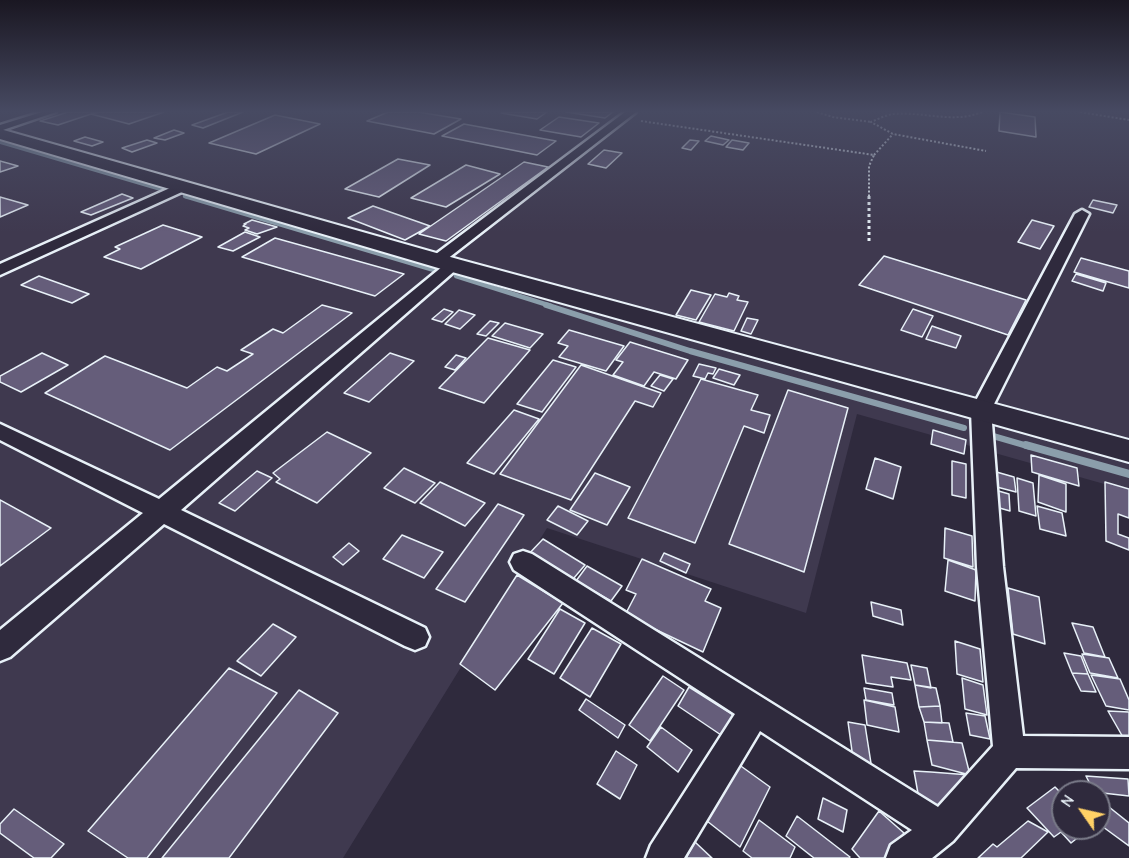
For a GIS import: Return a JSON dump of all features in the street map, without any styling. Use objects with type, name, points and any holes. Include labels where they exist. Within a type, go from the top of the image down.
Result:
[{"type":"street","points":[[60,152],[445,263],[1129,451]]},
{"type":"street","points":[[0,648],[162,512],[445,263],[582,152]]},
{"type":"street","points":[[0,270],[179,188]]},
{"type":"street","points":[[904,858],[941,829],[1009,752],[990,567],[981,410],[1082,214]]},
{"type":"street","points":[[0,431],[415,637]]},
{"type":"street","points":[[523,562],[941,829]]},
{"type":"street","points":[[664,858],[755,710]]},
{"type":"street","points":[[1009,752],[1129,753]]},
{"type":"path","points":[[850,152],[874,156]]},
{"type":"path","points":[[869,243],[869,166],[877,152]]},
{"type":"shaded area","points":[[0,152],[1129,152],[1129,491],[857,414],[806,613],[547,528],[343,858],[0,858]]},
{"type":"building","points":[[522,152],[541,152],[537,155]]},
{"type":"building","points":[[602,152],[622,153],[606,168],[588,164]]},
{"type":"building","points":[[398,159],[430,165],[379,197],[345,189]]},
{"type":"building","points":[[0,161],[18,166],[0,172]]},
{"type":"building","points":[[524,162],[548,167],[446,241],[419,234]]},
{"type":"building","points":[[466,165],[500,174],[446,207],[411,198]]},
{"type":"building","points":[[122,194],[133,198],[91,215],[81,212]]},
{"type":"building","points":[[0,197],[28,205],[0,217]]},
{"type":"building","points":[[1093,200],[1117,205],[1113,213],[1089,207]]},
{"type":"building","points":[[373,206],[430,226],[405,240],[348,218]]},
{"type":"building","points":[[252,220],[277,227],[257,234],[245,230],[249,228],[243,226],[246,224],[244,224]]},
{"type":"building","points":[[1032,220],[1054,226],[1040,249],[1018,242]]},
{"type":"building","points":[[163,225],[202,237],[141,269],[104,257],[120,249],[115,247]]},
{"type":"building","points":[[245,232],[260,237],[233,251],[218,247]]},
{"type":"building","points":[[275,238],[404,274],[375,296],[242,257]]},
{"type":"building","points":[[884,256],[1026,300],[1008,335],[859,285]]},
{"type":"building","points":[[1081,258],[1129,271],[1129,288],[1074,272]]},
{"type":"building","points":[[1076,274],[1106,283],[1103,291],[1072,281]]},
{"type":"building","points":[[39,276],[89,294],[72,303],[21,285]]},
{"type":"building","points":[[691,290],[711,295],[696,320],[676,315]]},
{"type":"building","points":[[729,293],[739,296],[737,300],[748,302],[734,331],[699,322],[715,294],[727,297]]},
{"type":"building","points":[[322,305],[352,313],[170,450],[45,393],[105,356],[187,388],[217,367],[227,371],[253,354],[241,350],[273,329],[283,333]]},
{"type":"building","points":[[444,309],[453,312],[442,322],[432,319]]},
{"type":"building","points":[[913,309],[933,316],[922,337],[901,330]]},
{"type":"building","points":[[459,310],[475,315],[460,329],[445,324]]},
{"type":"building","points":[[747,318],[758,320],[751,334],[741,331]]},
{"type":"building","points":[[490,321],[499,323],[486,336],[477,334]]},
{"type":"building","points":[[505,323],[543,334],[530,348],[492,336]]},
{"type":"building","points":[[932,326],[961,336],[956,348],[926,339]]},
{"type":"building","points":[[569,330],[624,346],[606,371],[559,357],[568,346],[558,343]]},
{"type":"building","points":[[488,338],[530,350],[484,403],[439,388]]},
{"type":"building","points":[[630,342],[688,360],[676,379],[654,372],[644,386],[613,375],[623,362],[616,360]]},
{"type":"building","points":[[42,353],[68,365],[21,392],[0,382],[0,376]]},
{"type":"building","points":[[390,353],[414,361],[369,402],[344,393]]},
{"type":"building","points":[[456,355],[466,358],[455,370],[445,367]]},
{"type":"building","points":[[553,360],[576,367],[542,412],[517,404]]},
{"type":"building","points":[[699,364],[716,368],[713,374],[708,373],[705,379],[693,376]]},
{"type":"building","points":[[581,365],[661,393],[653,407],[635,401],[571,500],[500,474]]},
{"type":"building","points":[[719,369],[740,375],[734,385],[713,378]]},
{"type":"building","points":[[660,375],[673,379],[664,391],[651,386]]},
{"type":"building","points":[[701,379],[758,395],[751,410],[770,415],[764,433],[744,426],[695,543],[628,518]]},
{"type":"building","points":[[788,390],[848,408],[804,572],[729,544]]},
{"type":"building","points":[[514,410],[539,419],[494,474],[467,463]]},
{"type":"building","points":[[933,430],[966,440],[964,454],[931,444]]},
{"type":"building","points":[[327,432],[371,453],[317,503],[276,482],[280,479],[273,473]]},
{"type":"building","points":[[1031,455],[1077,468],[1079,486],[1032,472]]},
{"type":"building","points":[[875,458],[901,467],[893,499],[866,489]]},
{"type":"building","points":[[952,461],[966,464],[966,498],[952,495]]},
{"type":"building","points":[[404,468],[435,483],[415,503],[384,488]]},
{"type":"building","points":[[257,471],[272,478],[235,511],[219,503]]},
{"type":"building","points":[[993,471],[1014,477],[1016,492],[993,486]]},
{"type":"building","points":[[595,473],[630,487],[607,525],[570,510]]},
{"type":"building","points":[[1039,475],[1066,484],[1066,512],[1038,502]]},
{"type":"building","points":[[1017,478],[1033,483],[1036,516],[1019,511]]},
{"type":"building","points":[[440,482],[485,503],[465,526],[420,503]]},
{"type":"building","points":[[1105,482],[1129,489],[1129,518],[1118,514],[1118,534],[1129,538],[1129,550],[1106,541]]},
{"type":"building","points":[[995,490],[1009,494],[1010,511],[996,507]]},
{"type":"building","points":[[0,500],[51,528],[0,566]]},
{"type":"building","points":[[498,504],[524,515],[465,602],[436,589]]},
{"type":"building","points":[[558,506],[588,521],[577,535],[547,520]]},
{"type":"building","points":[[1037,506],[1062,513],[1066,536],[1040,529]]},
{"type":"building","points":[[945,528],[972,536],[973,567],[944,558]]},
{"type":"building","points":[[402,535],[443,552],[424,578],[383,559]]},
{"type":"building","points":[[543,539],[585,565],[568,585],[525,558]]},
{"type":"building","points":[[349,543],[359,551],[343,565],[333,557]]},
{"type":"building","points":[[664,553],[690,564],[686,573],[660,561]]},
{"type":"building","points":[[642,559],[711,589],[705,601],[721,608],[703,652],[625,615],[636,594],[626,590]]},
{"type":"building","points":[[948,560],[976,570],[975,601],[945,591]]},
{"type":"building","points":[[587,566],[622,586],[611,601],[576,581]]},
{"type":"building","points":[[517,575],[563,603],[495,690],[460,664]]},
{"type":"building","points":[[1008,588],[1039,597],[1045,644],[1013,634]]},
{"type":"building","points":[[871,602],[901,610],[903,625],[873,616]]},
{"type":"building","points":[[560,609],[585,623],[554,674],[528,659]]},
{"type":"building","points":[[1072,623],[1093,627],[1105,657],[1084,653]]},
{"type":"building","points":[[273,624],[296,637],[261,676],[237,661]]},
{"type":"building","points":[[592,628],[621,644],[590,697],[560,678]]},
{"type":"building","points":[[955,641],[980,649],[983,682],[957,674]]},
{"type":"building","points":[[1064,653],[1081,656],[1088,674],[1072,673]]},
{"type":"building","points":[[1082,654],[1109,658],[1118,678],[1090,673]]},
{"type":"building","points":[[862,655],[907,663],[911,680],[891,677],[893,687],[866,683]]},
{"type":"building","points":[[911,665],[927,668],[931,688],[915,685]]},
{"type":"building","points":[[229,668],[277,693],[147,858],[128,858],[88,831]]},
{"type":"building","points":[[1072,673],[1088,674],[1096,692],[1081,691]]},
{"type":"building","points":[[1091,675],[1120,679],[1129,700],[1129,710],[1106,706]]},
{"type":"building","points":[[663,676],[684,690],[650,741],[629,725]]},
{"type":"building","points":[[962,678],[983,685],[987,715],[965,709]]},
{"type":"building","points":[[915,685],[936,688],[940,706],[919,707]]},
{"type":"building","points":[[689,687],[735,716],[724,737],[678,706]]},
{"type":"building","points":[[864,688],[892,693],[894,705],[866,700]]},
{"type":"building","points":[[299,690],[338,713],[229,858],[162,858]]},
{"type":"building","points":[[586,699],[625,725],[618,738],[579,710]]},
{"type":"building","points":[[864,700],[895,707],[899,732],[867,725]]},
{"type":"building","points":[[940,706],[942,723],[924,722],[919,707]]},
{"type":"building","points":[[1108,711],[1129,712],[1129,740],[1124,739]]},
{"type":"building","points":[[966,713],[985,716],[990,739],[970,735]]},
{"type":"building","points":[[848,722],[865,725],[873,776],[855,773]]},
{"type":"building","points":[[924,722],[949,723],[953,742],[927,740]]},
{"type":"building","points":[[661,727],[692,750],[678,772],[647,747]]},
{"type":"building","points":[[927,740],[962,743],[970,775],[932,765]]},
{"type":"building","points":[[616,751],[637,765],[620,799],[597,784]]},
{"type":"building","points":[[738,764],[770,787],[740,847],[707,821]]},
{"type":"building","points":[[914,771],[970,775],[944,805],[920,805]]},
{"type":"building","points":[[1086,776],[1128,779],[1129,796],[1111,794],[1111,780],[1088,780]]},
{"type":"building","points":[[1051,790],[1051,834],[1027,808]]},
{"type":"building","points":[[823,798],[847,810],[843,832],[818,819]]},
{"type":"building","points":[[14,809],[64,844],[51,858],[34,858],[0,833],[0,824]]},
{"type":"building","points":[[1111,809],[1129,823],[1129,846],[1111,833]]},
{"type":"building","points":[[879,811],[904,833],[886,858],[860,858],[852,849]]},
{"type":"building","points":[[797,816],[850,857],[814,858],[786,836]]},
{"type":"building","points":[[759,820],[795,847],[790,858],[752,858],[743,851]]},
{"type":"building","points":[[1028,821],[1048,832],[1021,858],[978,858],[993,844],[997,847]]},
{"type":"building","points":[[695,842],[712,858],[686,858]]},
{"type":"waterway","points":[[34,152],[164,190]]},
{"type":"waterway","points":[[189,197],[185,196],[434,270]]},
{"type":"waterway","points":[[456,276],[551,306]]},
{"type":"waterway","points":[[546,305],[690,351],[964,428]]},
{"type":"waterway","points":[[993,436],[1031,447]]},
{"type":"waterway","points":[[1026,445],[1129,474]]}]
